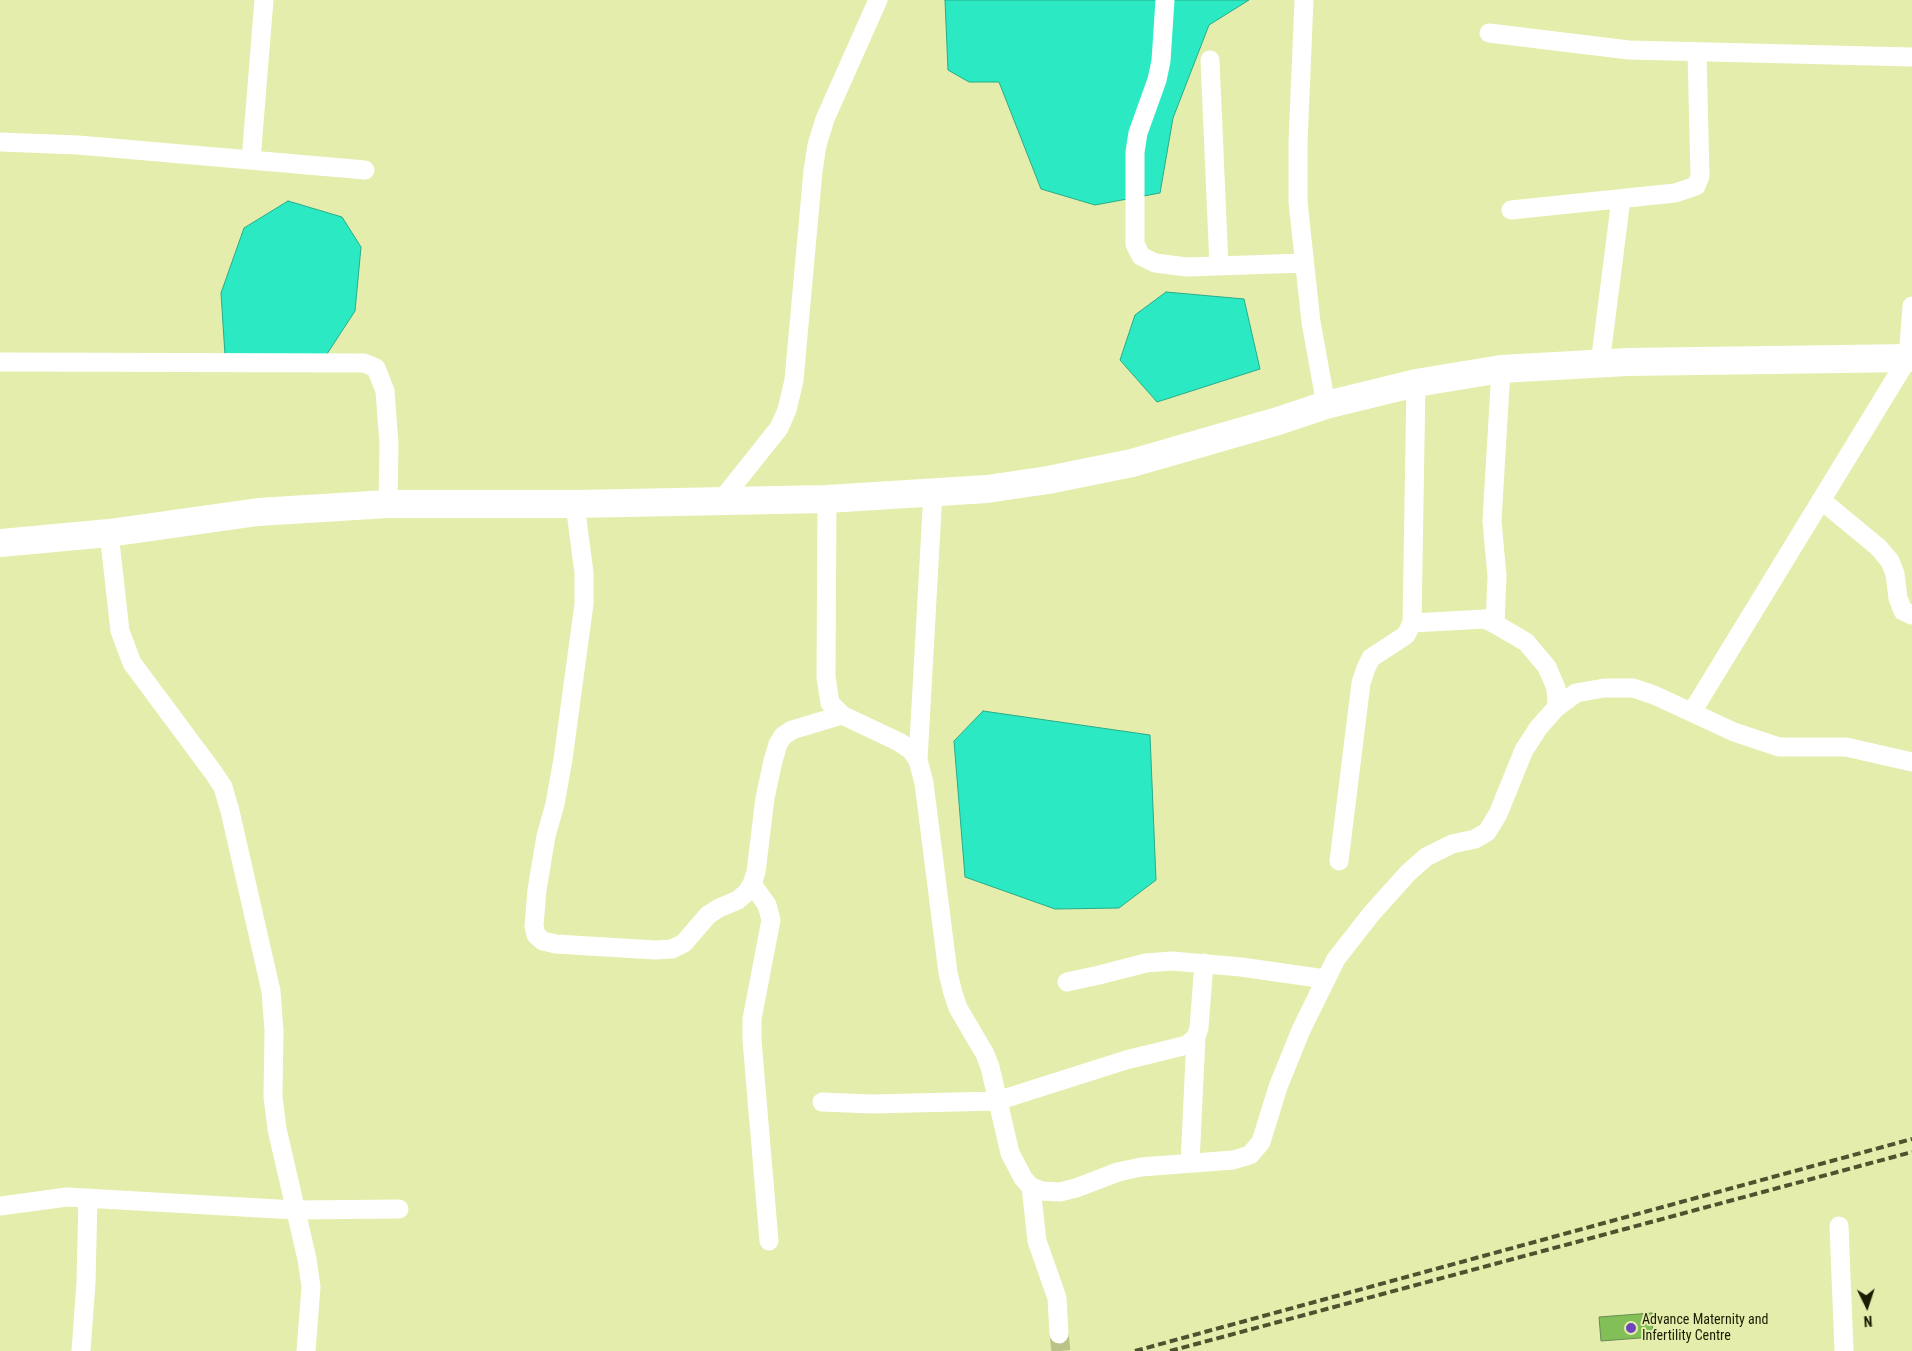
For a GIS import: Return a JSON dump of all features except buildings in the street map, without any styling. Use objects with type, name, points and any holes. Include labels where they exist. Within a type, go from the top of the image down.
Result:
[{"type":"main road","points":[[0,543],[109,533],[258,512],[388,504],[720,502],[827,499],[987,488],[1048,480],[1115,467],[1278,421],[1326,405],[1416,383],[1501,369],[1600,364],[1910,358]]},
{"type":"street","points":[[251,160],[264,0]]},
{"type":"street","points":[[720,502],[779,428],[787,410],[794,380],[813,171],[818,145],[826,119],[878,0]]},
{"type":"street","points":[[1165,0],[1161,61],[1157,80],[1140,126],[1135,152],[1135,244],[1141,256],[1155,263],[1187,267],[1304,263]]},
{"type":"street","points":[[1304,0],[1298,143],[1298,202],[1311,322],[1326,405]]},
{"type":"street","points":[[1489,33],[1629,50],[1912,57]]},
{"type":"street","points":[[1511,210],[1675,194],[1696,186],[1700,176],[1697,52]]},
{"type":"street","points":[[1210,60],[1219,266]]},
{"type":"street","points":[[0,142],[78,145],[364,170]]},
{"type":"street","points":[[1600,364],[1621,199]]},
{"type":"street","points":[[1692,712],[1910,358],[1912,306]]},
{"type":"street","points":[[0,362],[364,363],[376,368],[385,391],[389,444],[388,504]]},
{"type":"street","points":[[1495,624],[1497,576],[1492,521],[1501,369]]},
{"type":"street","points":[[1339,861],[1361,683],[1371,658],[1406,635],[1412,623],[1416,383]]},
{"type":"street","points":[[933,492],[918,760],[924,782],[948,973],[958,1008],[985,1054],[990,1067],[1010,1153],[1023,1178],[1031,1187],[1042,1191],[1060,1192],[1118,1172],[1140,1167],[1233,1160],[1250,1154],[1261,1142],[1282,1078],[1301,1030],[1325,979],[1342,951],[1372,913],[1408,873],[1426,858],[1452,844],[1475,839],[1488,832],[1498,814],[1524,750],[1557,707],[1576,693],[1604,688],[1633,688],[1654,695],[1734,732],[1779,747],[1846,747],[1912,762]]},
{"type":"street","points":[[827,499],[826,677],[830,703],[842,715],[899,742],[911,750],[918,760]]},
{"type":"street","points":[[1821,500],[1878,547],[1890,561],[1895,574],[1898,598],[1904,611],[1912,615]]},
{"type":"street","points":[[575,504],[584,574],[583,612],[564,759],[556,804],[546,836],[537,890],[534,926],[536,935],[543,941],[556,944],[655,950],[672,949],[684,943],[708,915],[738,900],[747,892],[752,884],[756,872],[765,798],[773,761],[778,744],[783,736],[792,730],[842,715]]},
{"type":"street","points":[[109,533],[120,631],[132,663],[223,787],[230,811],[271,991],[274,1031],[273,1097],[277,1129],[308,1259],[311,1287],[306,1351]]},
{"type":"street","points":[[1412,623],[1485,619],[1495,624],[1526,642],[1547,667],[1556,688],[1557,707]]},
{"type":"street","points":[[752,884],[767,904],[771,920],[752,1019],[752,1040],[768,1241]]},
{"type":"street","points":[[1067,982],[1099,976],[1146,963],[1172,961],[1204,963],[1325,979]]},
{"type":"street","points":[[1190,1163],[1196,1037],[1199,1028],[1204,963]]},
{"type":"street","points":[[822,1102],[872,1104],[997,1101],[1126,1060],[1187,1045],[1196,1037]]},
{"type":"street","points":[[1031,1187],[1037,1242],[1057,1298],[1060,1334]]},
{"type":"street","points":[[0,1206],[67,1197],[295,1210],[399,1209]]},
{"type":"street","points":[[81,1351],[86,1283],[88,1198]]},
{"type":"street","points":[[1840,1226],[1844,1351]]},
{"type":"water","points":[[945,0],[1249,0],[1209,25],[1173,118],[1160,193],[1095,205],[1041,189],[999,82],[969,82],[948,70]]},
{"type":"water","points":[[288,201],[342,217],[361,247],[355,311],[325,357],[225,355],[221,293],[244,228]]},
{"type":"water","points":[[1166,292],[1244,299],[1260,369],[1157,402],[1120,360],[1135,315]]},
{"type":"water","points":[[983,711],[1150,735],[1156,880],[1119,908],[1055,909],[965,877],[954,741]]},
{"type":"tunnel","points":[[1059,1334],[1061,1351]]},
{"type":"railway","points":[[1135,1351],[1912,1139]]},
{"type":"railway","points":[[1170,1351],[1912,1152]]},
{"type":"place","name":"Advance Maternity and Infertility Centre","points":[[1631,1328]]}]
